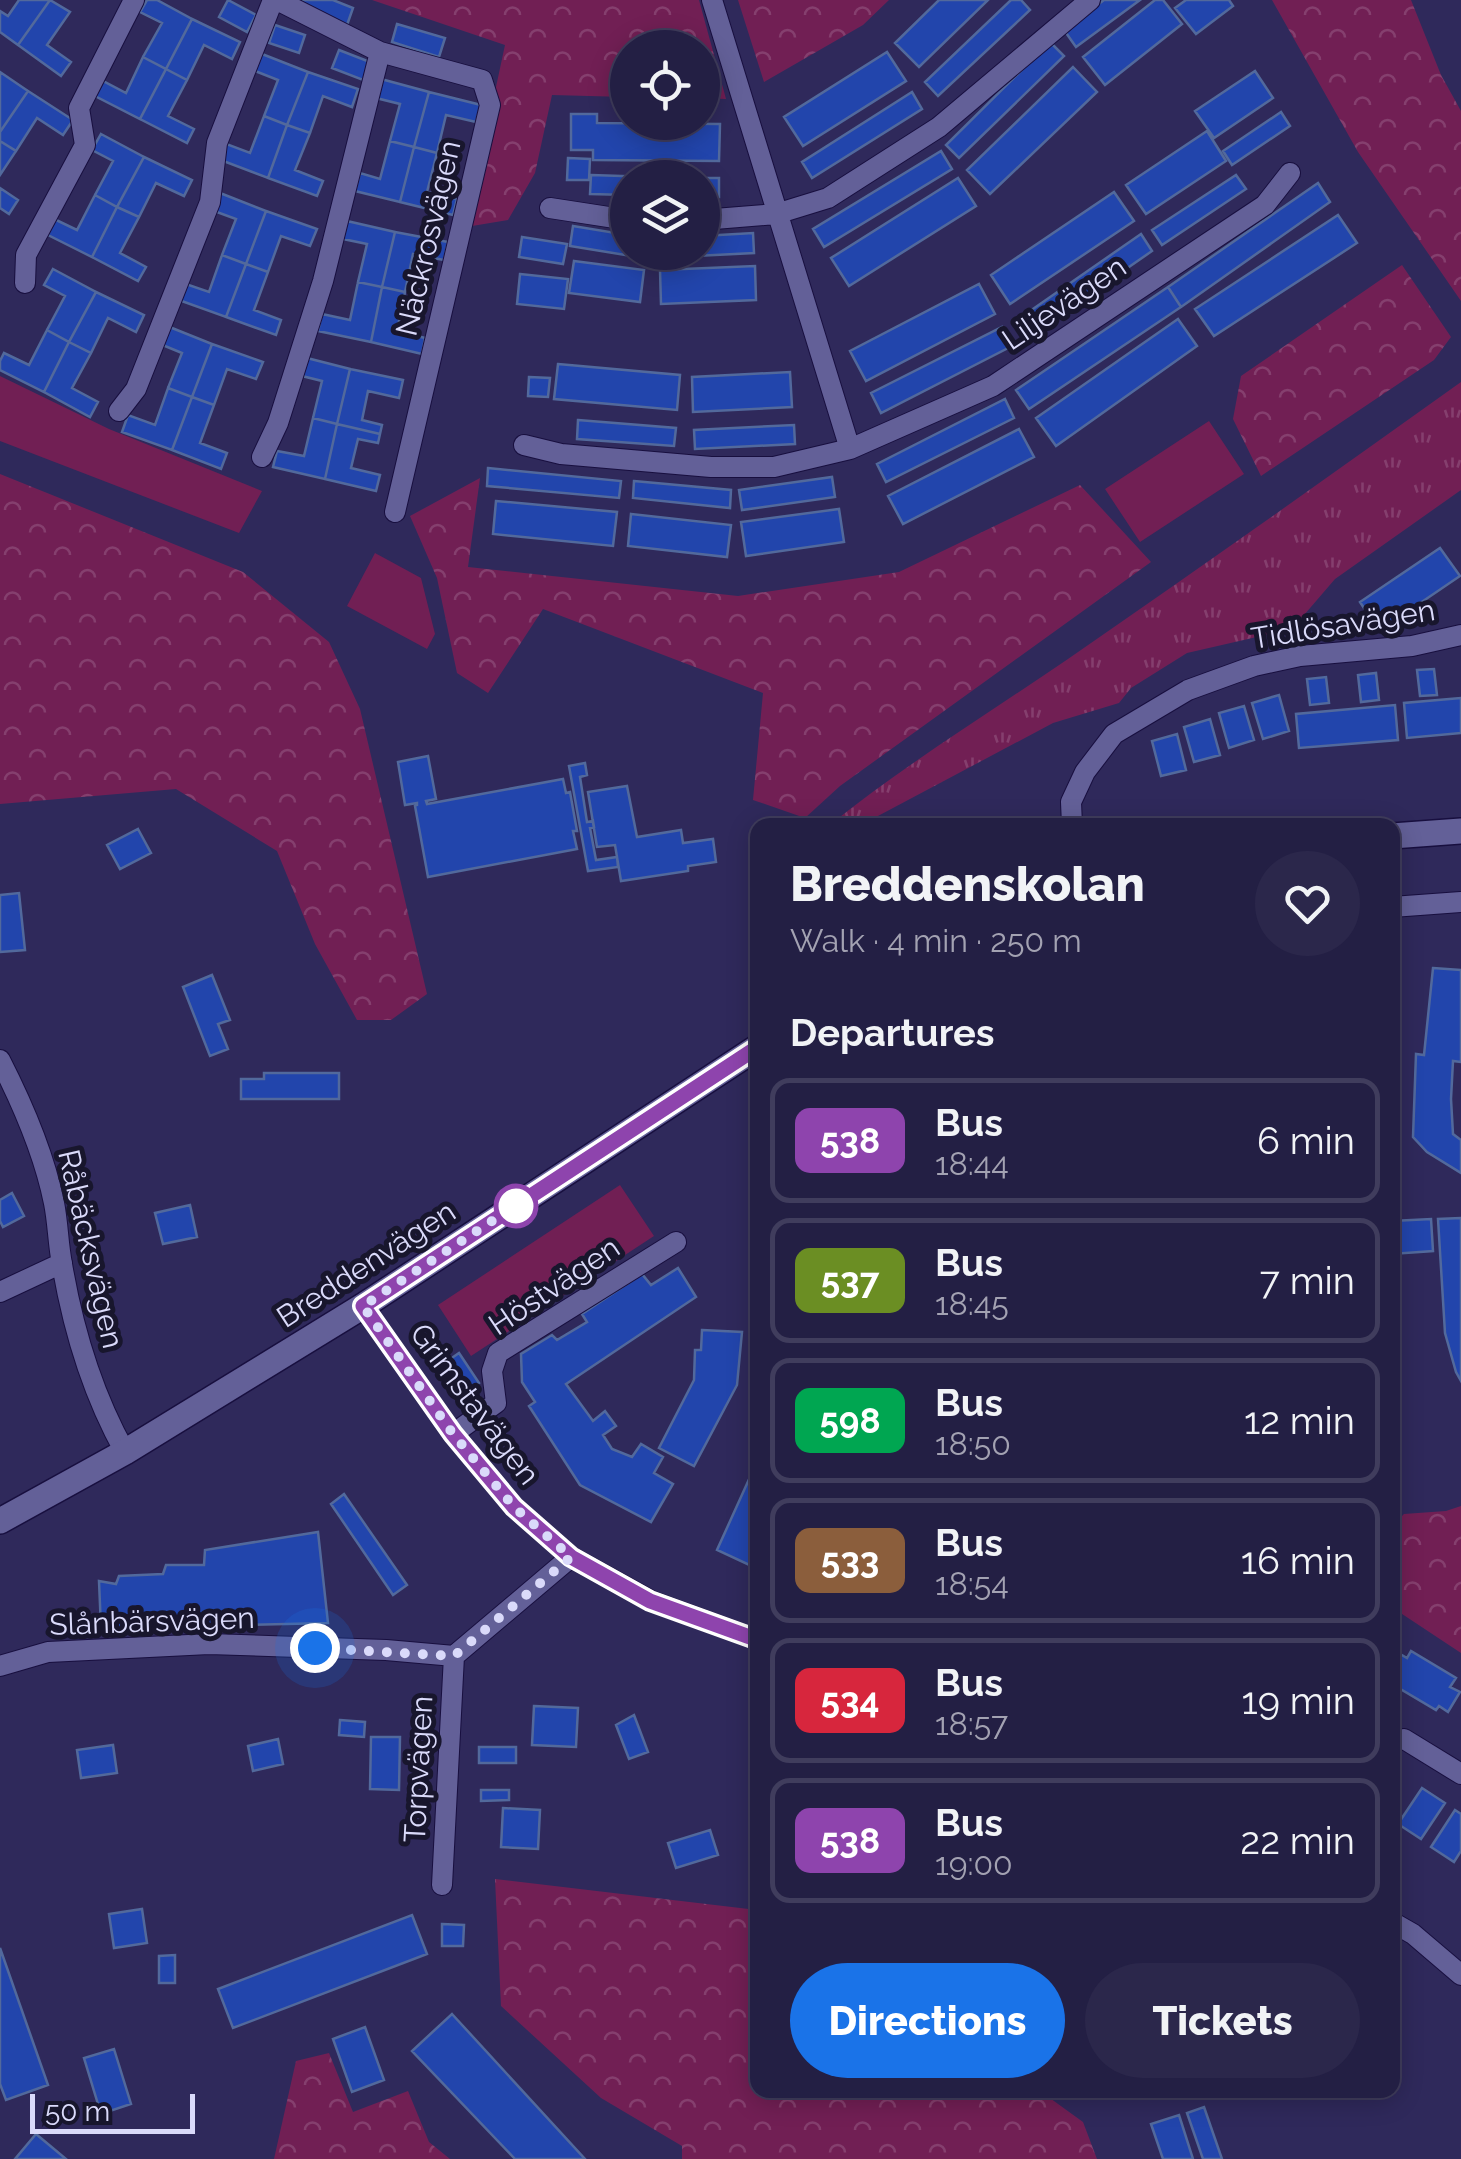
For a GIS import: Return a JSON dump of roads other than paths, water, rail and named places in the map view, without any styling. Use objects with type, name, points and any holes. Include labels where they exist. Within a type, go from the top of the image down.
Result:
[{"type":"street","points":[[25,283],[26,254],[85,145],[78,108],[134,0]]},
{"type":"street","name":"Näckrosvägen","points":[[119,412],[136,389],[210,202],[216,144],[275,0],[380,52],[482,80],[490,105],[396,512]]},
{"type":"street","points":[[712,0],[850,449]]},
{"type":"street","points":[[720,219],[776,214],[828,198],[939,127],[1090,0]]},
{"type":"street","points":[[262,457],[278,423],[323,280],[380,52]]},
{"type":"street","name":"Liljevägen","points":[[524,445],[561,454],[774,468],[850,449],[993,386],[1264,205],[1290,173]]},
{"type":"street","points":[[550,208],[610,217]]},
{"type":"street","name":"Tidlösavägen","points":[[1071,818],[1070,802],[1085,772],[1114,734],[1188,690],[1254,666],[1300,656],[1412,646],[1461,635]]},
{"type":"street","points":[[1400,835],[1461,831]]},
{"type":"street","points":[[1400,906],[1461,902]]},
{"type":"street","name":"Breddenvägen","points":[[0,1521],[125,1452],[363,1306],[750,1052]]},
{"type":"street","name":"Råbäcksvägen","points":[[0,1060],[27,1114],[54,1201],[75,1326],[91,1378],[125,1452]]},
{"type":"street","name":"Höstvägen","points":[[453,1434],[496,1403],[492,1372],[498,1353],[676,1242]]},
{"type":"street","points":[[0,1292],[62,1263]]},
{"type":"street","name":"Grimstavägen","points":[[363,1306],[453,1434],[514,1507],[571,1557],[650,1601],[750,1637]]},
{"type":"street","points":[[454,1656],[571,1557]]},
{"type":"street","name":"Slånbärsvägen","points":[[0,1666],[48,1652],[209,1644],[454,1656]]},
{"type":"street","name":"Torpvägen","points":[[442,1884],[454,1656]]},
{"type":"street","points":[[1404,1739],[1461,1774]]},
{"type":"street","points":[[1400,1927],[1461,1975]]}]
